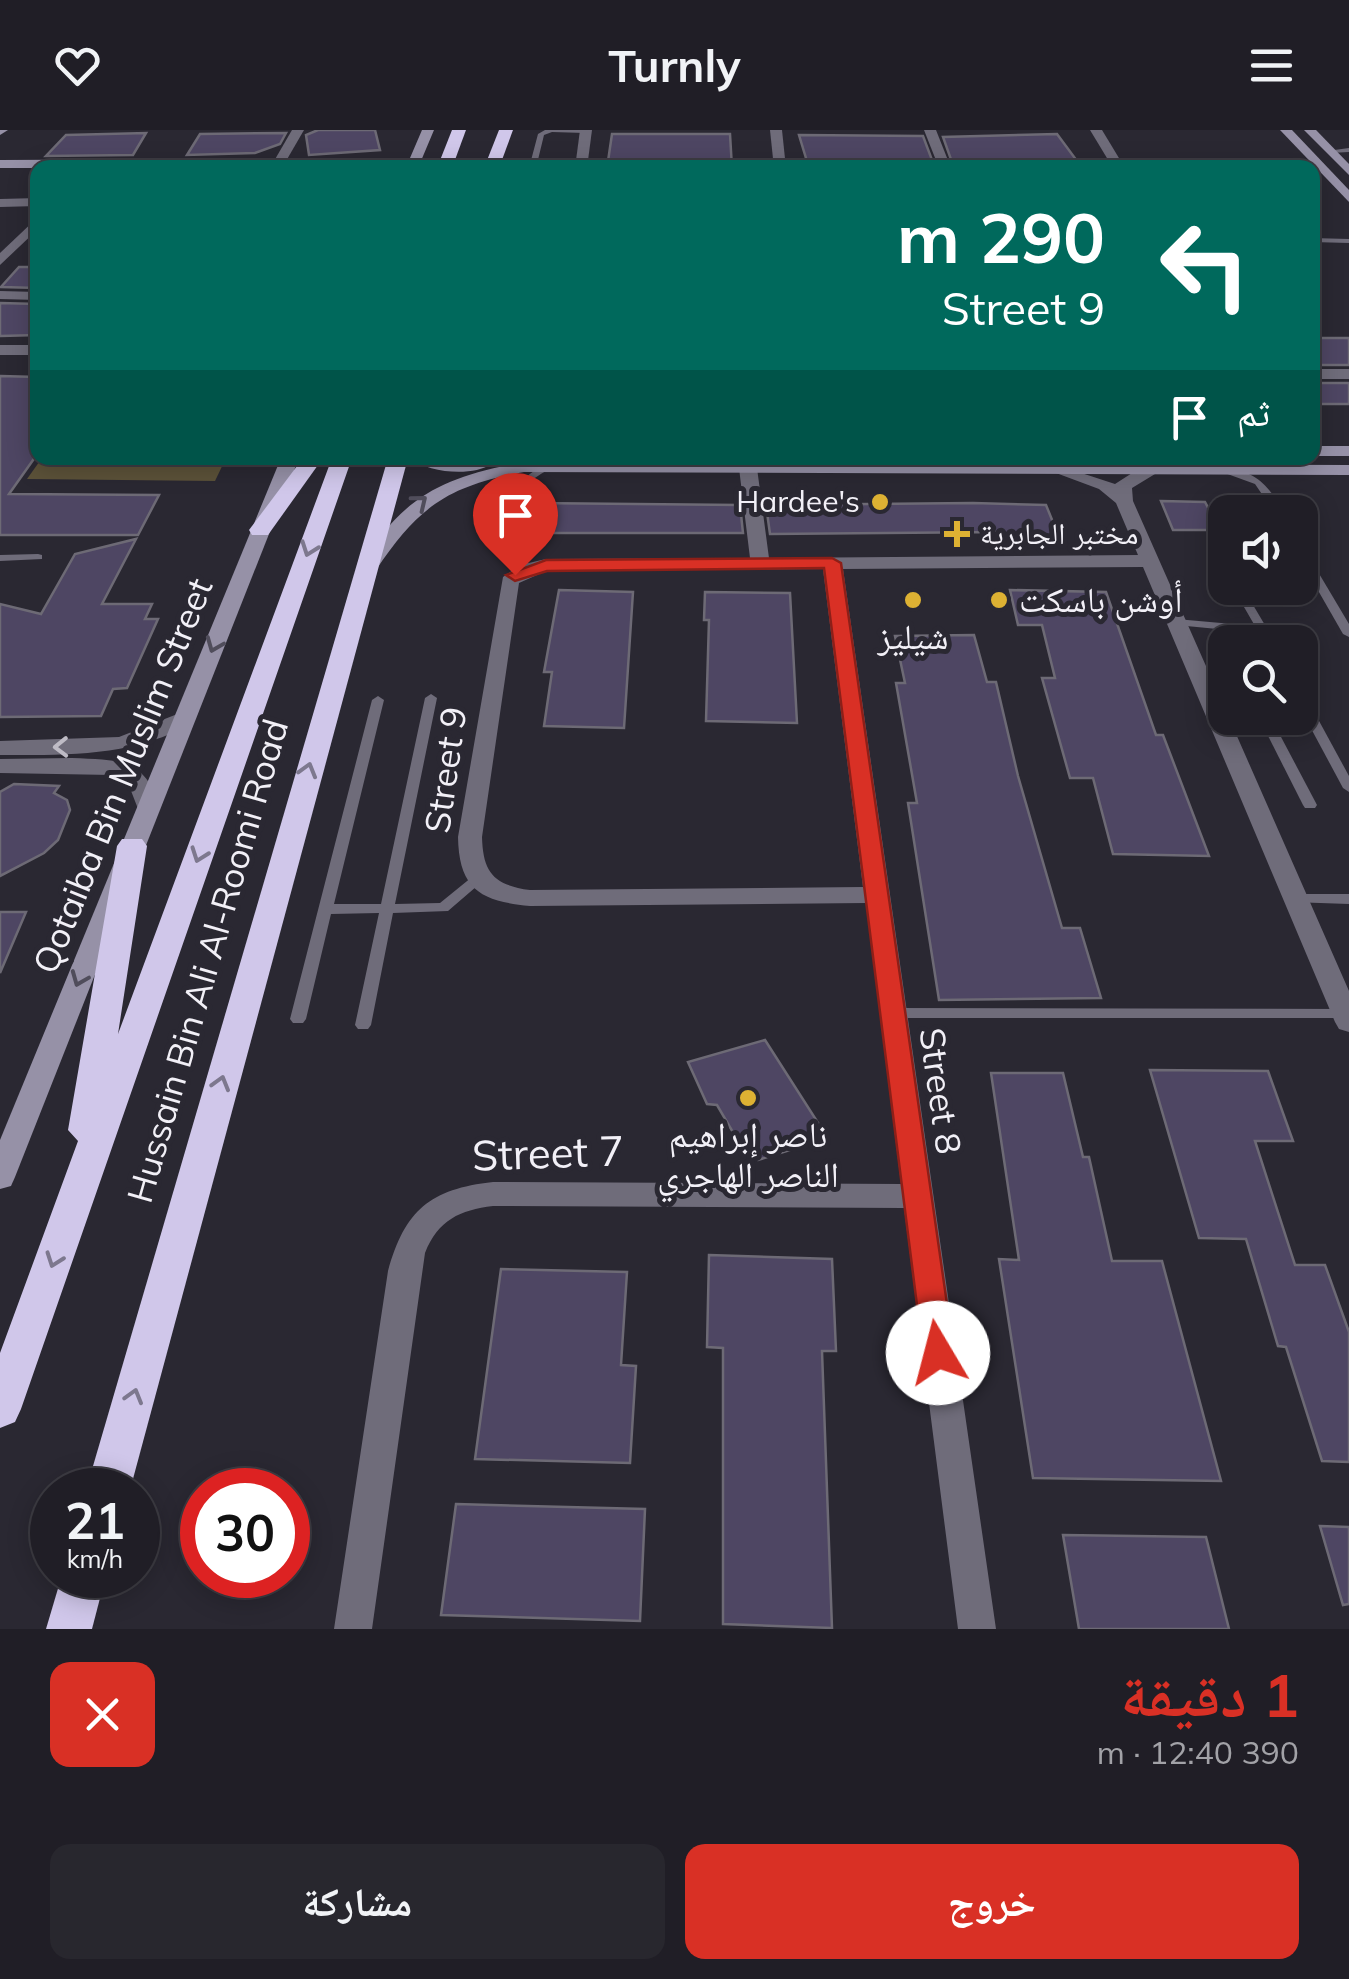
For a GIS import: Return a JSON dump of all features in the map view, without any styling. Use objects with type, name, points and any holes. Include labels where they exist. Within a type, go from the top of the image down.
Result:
[{"type":"highway","points":[[443,160],[446,130]]},
{"type":"highway","points":[[446,160],[459,130]]},
{"type":"highway","points":[[483,160],[492,130]]},
{"type":"highway","points":[[494,160],[506,130]]},
{"type":"highway","points":[[260,530],[308,465]]},
{"type":"highway","name":"Hussain Bin Ali Al-Roomi Road","points":[[0,1409],[339,465]]},
{"type":"highway","name":"Hussain Bin Ali Al-Roomi Road","points":[[114,1468],[396,465]]},
{"type":"highway","points":[[73,1206],[132,846]]},
{"type":"highway","points":[[69,1629],[78,1598]]},
{"type":"street","points":[[280,160],[298,130]]},
{"type":"street","points":[[415,160],[428,130]]},
{"type":"street","points":[[581,160],[586,130]]},
{"type":"street","points":[[776,130],[779,160]]},
{"type":"street","points":[[930,130],[941,160]]},
{"type":"street","points":[[1096,130],[1114,160]]},
{"type":"street","points":[[1286,130],[1314,160]]},
{"type":"street","points":[[1310,130],[1341,154],[1349,171]]},
{"type":"street","points":[[0,164],[30,164]]},
{"type":"street","points":[[1320,167],[1349,198]]},
{"type":"street","points":[[0,202],[30,202]]},
{"type":"street","points":[[0,261],[30,229]]},
{"type":"street","points":[[0,295],[30,296]]},
{"type":"street","points":[[0,350],[30,350]]},
{"type":"street","points":[[1320,374],[1349,374]]},
{"type":"street","points":[[1320,451],[1349,452]]},
{"type":"street","name":"Qotaiba Bin Muslim Street","points":[[0,1178],[287,465]]},
{"type":"street","points":[[361,579],[398,521],[432,492],[508,465]]},
{"type":"street","points":[[535,465],[1349,470]]},
{"type":"street","points":[[748,468],[760,562]]},
{"type":"street","points":[[1058,470],[1105,485],[1124,501]]},
{"type":"street","points":[[1149,470],[1122,486],[1124,501],[1208,687]]},
{"type":"street","points":[[527,569],[760,562],[1150,561]]},
{"type":"street","name":"Street 8","points":[[832,563],[976,1629]]},
{"type":"street","name":"Street 9","points":[[527,569],[515,575],[508,586],[470,836],[469,864],[477,880],[494,890],[530,898],[876,895]]},
{"type":"street","points":[[0,748],[121,746],[165,732],[185,718]]},
{"type":"street","points":[[1230,735],[1347,1018]]},
{"type":"street","points":[[0,766],[108,767],[128,772],[136,777],[148,808]]},
{"type":"street","name":"Street 7","points":[[353,1629],[404,1271],[415,1237],[435,1212],[461,1197],[493,1194],[917,1196]]},
{"type":"lane","points":[[534,160],[541,134],[586,130]]},
{"type":"lane","points":[[1320,240],[1349,240]]},
{"type":"lane","points":[[527,569],[510,542],[516,488],[532,473],[547,467]]},
{"type":"lane","points":[[1224,470],[1259,482],[1268,495]]},
{"type":"lane","points":[[0,558],[38,557]]},
{"type":"lane","points":[[1318,581],[1349,634]]},
{"type":"lane","points":[[1180,632],[1208,631]]},
{"type":"lane","points":[[1180,632],[1208,631]]},
{"type":"lane","points":[[364,1025],[431,698]]},
{"type":"lane","points":[[298,1018],[378,700]]},
{"type":"lane","points":[[1318,731],[1349,788]]},
{"type":"lane","points":[[1274,735],[1310,805]]},
{"type":"lane","points":[[326,909],[443,908],[477,880]]},
{"type":"lane","points":[[1296,899],[1349,899]]},
{"type":"lane","points":[[892,1013],[1347,1018]]},
{"type":"shaded area","points":[[37,465],[223,465],[215,481],[27,479]]},
{"type":"building","points":[[318,130],[375,130],[380,150],[309,155],[306,135]]},
{"type":"building","points":[[146,133],[133,155],[46,156],[66,135]]},
{"type":"building","points":[[286,133],[280,144],[255,153],[187,155],[200,134]]},
{"type":"building","points":[[612,134],[730,134],[732,160],[608,160]]},
{"type":"building","points":[[1057,134],[1076,160],[951,160],[943,137]]},
{"type":"building","points":[[799,135],[923,136],[932,160],[807,160]]},
{"type":"building","points":[[19,267],[30,267],[30,288],[1,287]]},
{"type":"building","points":[[0,303],[30,304],[30,335],[0,336]]},
{"type":"building","points":[[1320,338],[1349,338],[1349,365],[1320,365]]},
{"type":"building","points":[[0,376],[30,377],[30,464],[9,494],[159,495],[138,535],[0,535]]},
{"type":"building","points":[[1320,383],[1349,383],[1349,404],[1320,404]]},
{"type":"building","points":[[1161,501],[1205,502],[1208,530],[1173,530]]},
{"type":"building","points":[[531,503],[740,505],[743,533],[526,533]]},
{"type":"building","points":[[766,505],[1046,505],[1059,537],[1002,537],[1000,532],[770,534]]},
{"type":"building","points":[[136,539],[102,604],[152,604],[145,619],[158,619],[127,688],[113,689],[101,716],[0,717],[0,604],[41,614],[75,554]]},
{"type":"building","points":[[559,590],[633,592],[624,728],[544,726],[552,672],[544,672]]},
{"type":"building","points":[[1010,590],[1106,592],[1156,735],[1163,735],[1209,856],[1113,854],[1093,778],[1070,778],[1042,678],[1055,678],[1042,625],[1018,625]]},
{"type":"building","points":[[705,592],[790,593],[797,723],[706,721],[709,620],[704,620]]},
{"type":"building","points":[[974,635],[987,682],[996,682],[1018,776],[1062,928],[1080,928],[1101,998],[939,1000],[908,803],[917,803],[896,683],[905,683],[895,636]]},
{"type":"building","points":[[14,784],[59,786],[54,793],[67,800],[70,810],[58,840],[44,853],[0,876],[0,792]]},
{"type":"building","points":[[0,912],[26,912],[0,973]]},
{"type":"building","name":"ناصر إبراهيم الناصر الهاجري","points":[[765,1040],[822,1129],[816,1142],[758,1160],[748,1158],[717,1105],[707,1104],[688,1062]]},
{"type":"building","points":[[1150,1070],[1268,1071],[1293,1141],[1255,1141],[1295,1265],[1325,1265],[1349,1332],[1349,1462],[1322,1461],[1286,1347],[1278,1346],[1246,1239],[1199,1238]]},
{"type":"building","points":[[991,1073],[1063,1073],[1083,1157],[1089,1157],[1112,1261],[1162,1261],[1221,1481],[1033,1478],[999,1259],[1019,1260]]},
{"type":"building","points":[[709,1255],[832,1259],[836,1351],[822,1351],[832,1628],[723,1624],[723,1348],[707,1347]]},
{"type":"building","points":[[501,1269],[627,1272],[621,1365],[636,1366],[630,1463],[475,1459]]},
{"type":"building","points":[[456,1504],[645,1509],[640,1621],[441,1615]]},
{"type":"building","points":[[1320,1526],[1349,1527],[1349,1604],[1343,1605]]},
{"type":"building","points":[[1063,1535],[1206,1537],[1229,1629],[1079,1629]]},
{"type":"place","name":"Hardee's","points":[[880,502]]},
{"type":"place","name":"مختبر الجابرية","points":[[957,534]]},
{"type":"place","name":"شيليز","points":[[913,600]]},
{"type":"place","name":"أوشن باسكت","points":[[999,600]]},
{"type":"place","name":"ناصر إبراهيم الناصر الهاجري","points":[[748,1098]]},
{"type":"route","points":[[515,575],[546,566],[832,563],[938,1353]]}]
